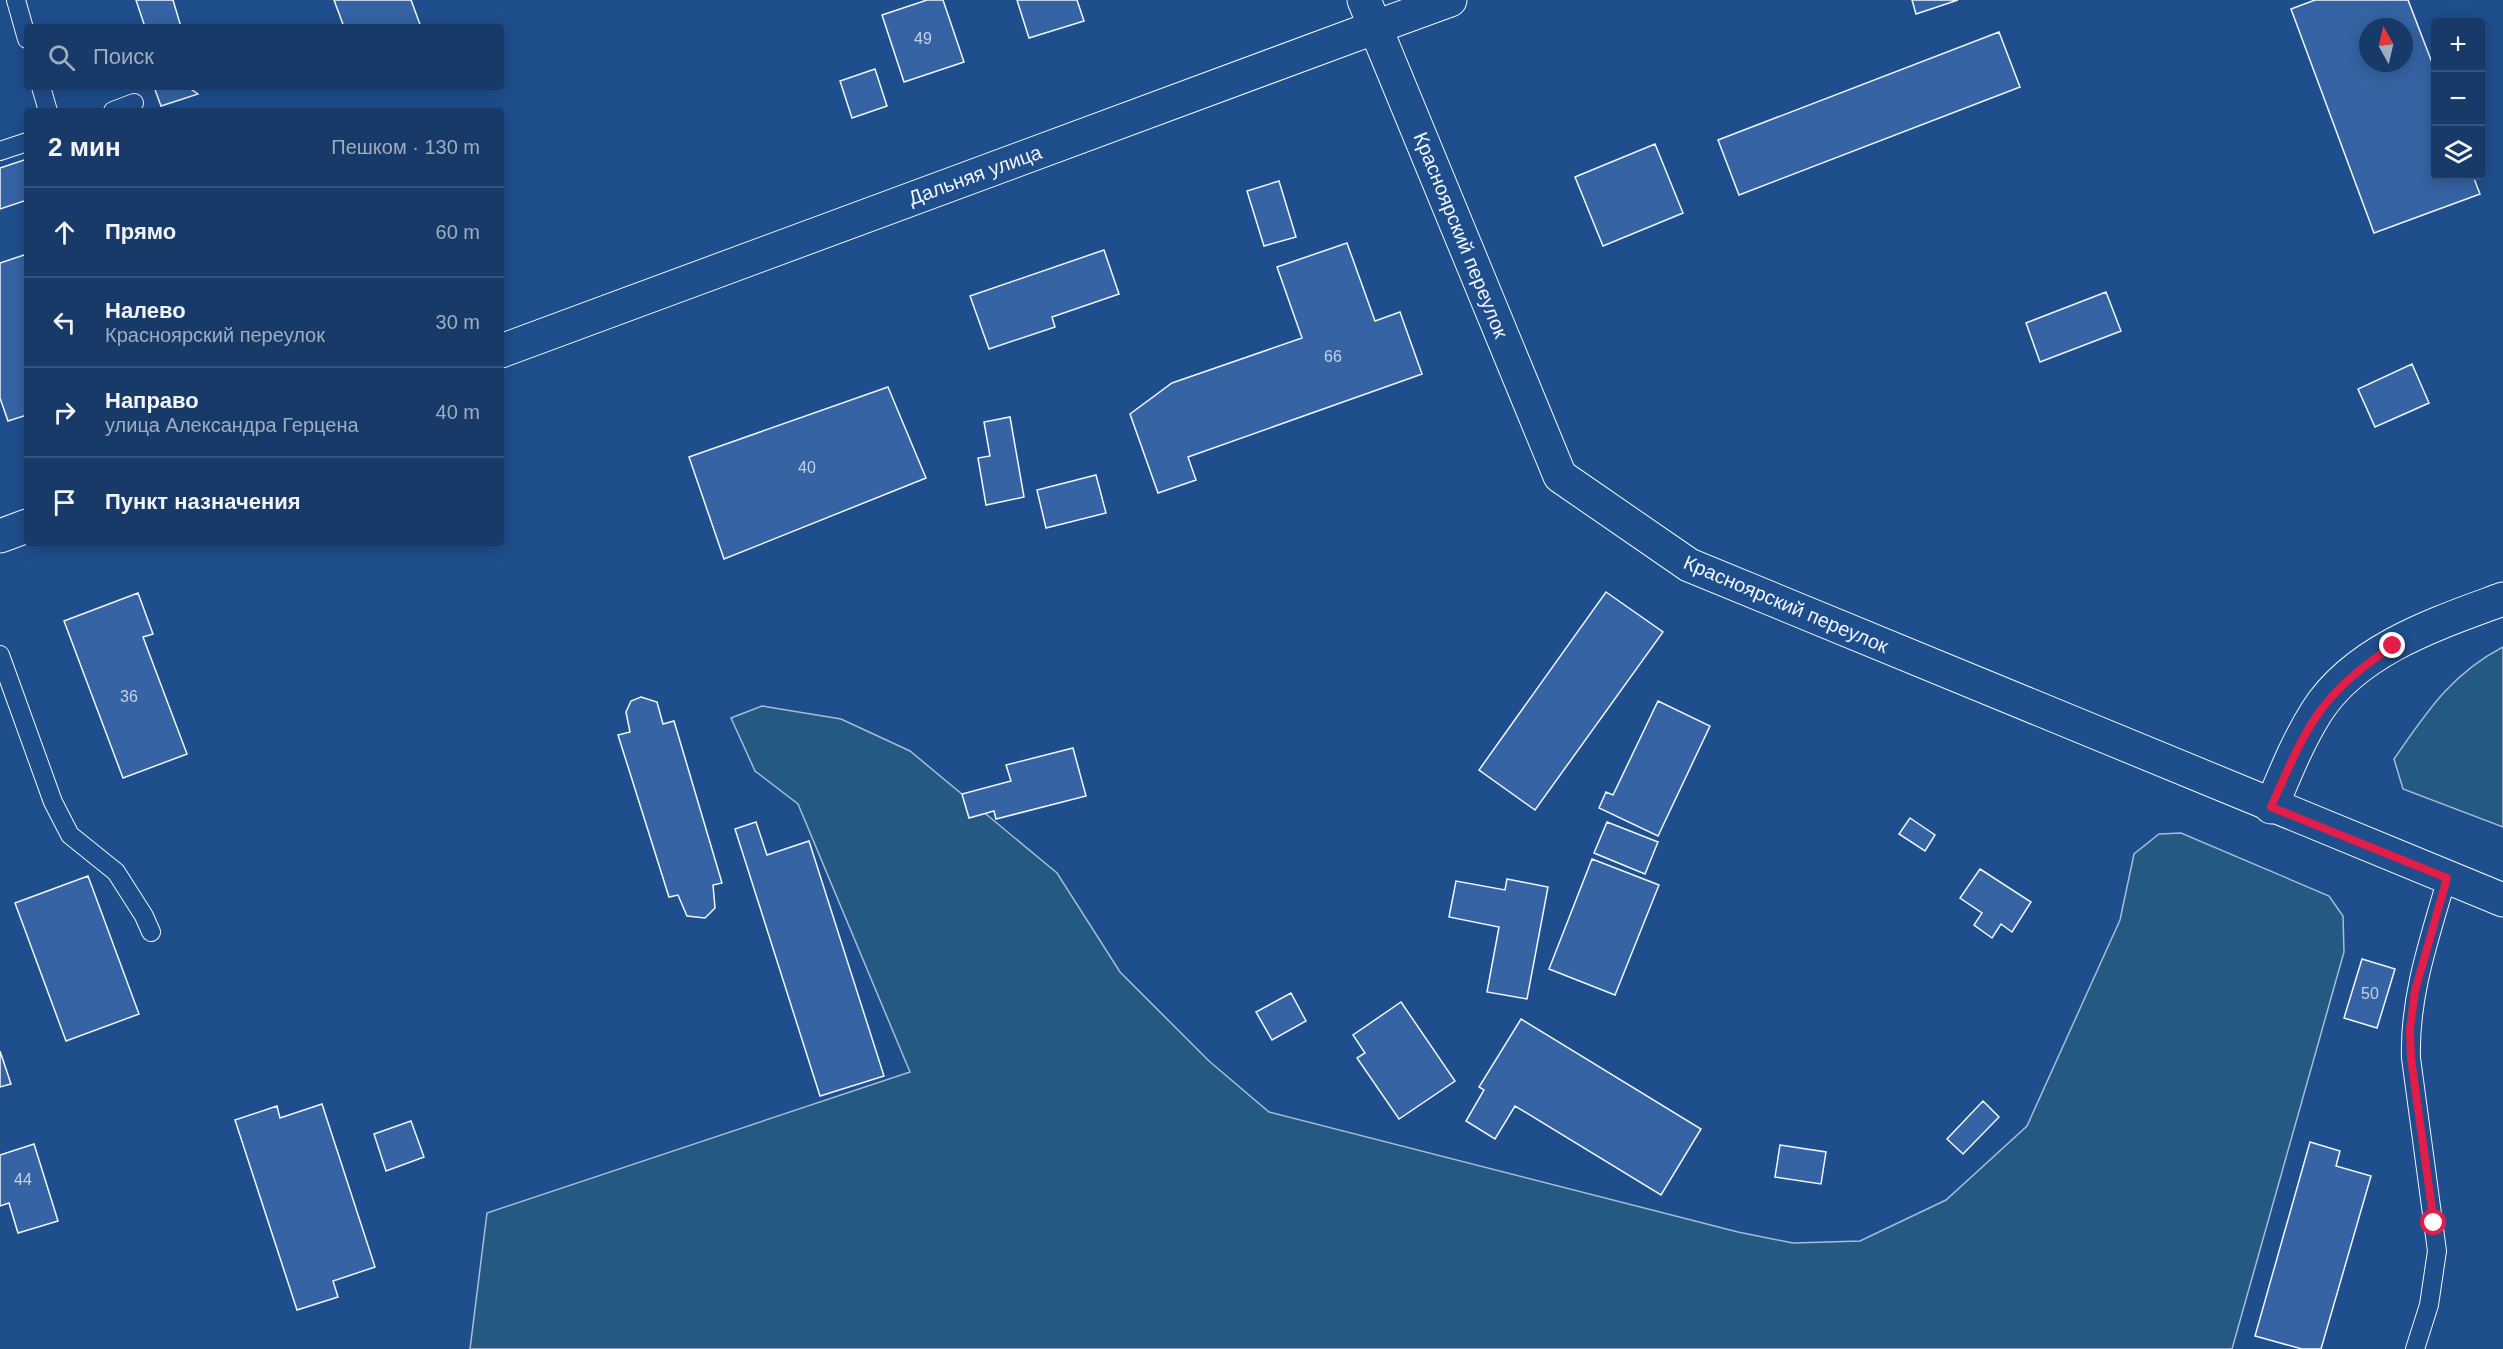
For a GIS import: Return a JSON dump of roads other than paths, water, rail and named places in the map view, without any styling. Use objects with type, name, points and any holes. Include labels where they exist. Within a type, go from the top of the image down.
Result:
[{"type":"main road","name":"Дальняя улица","points":[[504,350],[1370,14],[1450,0]]},
{"type":"main road","name":"Красноярский переулок","points":[[1370,14],[1560,476],[1689,565],[2271,807],[2503,900]]},
{"type":"main road","points":[[0,536],[24,527]]},
{"type":"main road","points":[[2271,807],[2302,739],[2318,710],[2336,688],[2361,667],[2393,646],[2436,624],[2503,599]]},
{"type":"lane","points":[[16,0],[24,28]]},
{"type":"lane","points":[[42,90],[47,108]]},
{"type":"lane","points":[[121,108],[134,103]]},
{"type":"lane","points":[[0,151],[24,143]]},
{"type":"lane","points":[[0,655],[53,802],[70,835],[116,872],[151,932]]},
{"type":"lane","points":[[2415,1349],[2428,1305],[2437,1251],[2411,1058],[2410,1029],[2415,991],[2447,878]]}]
